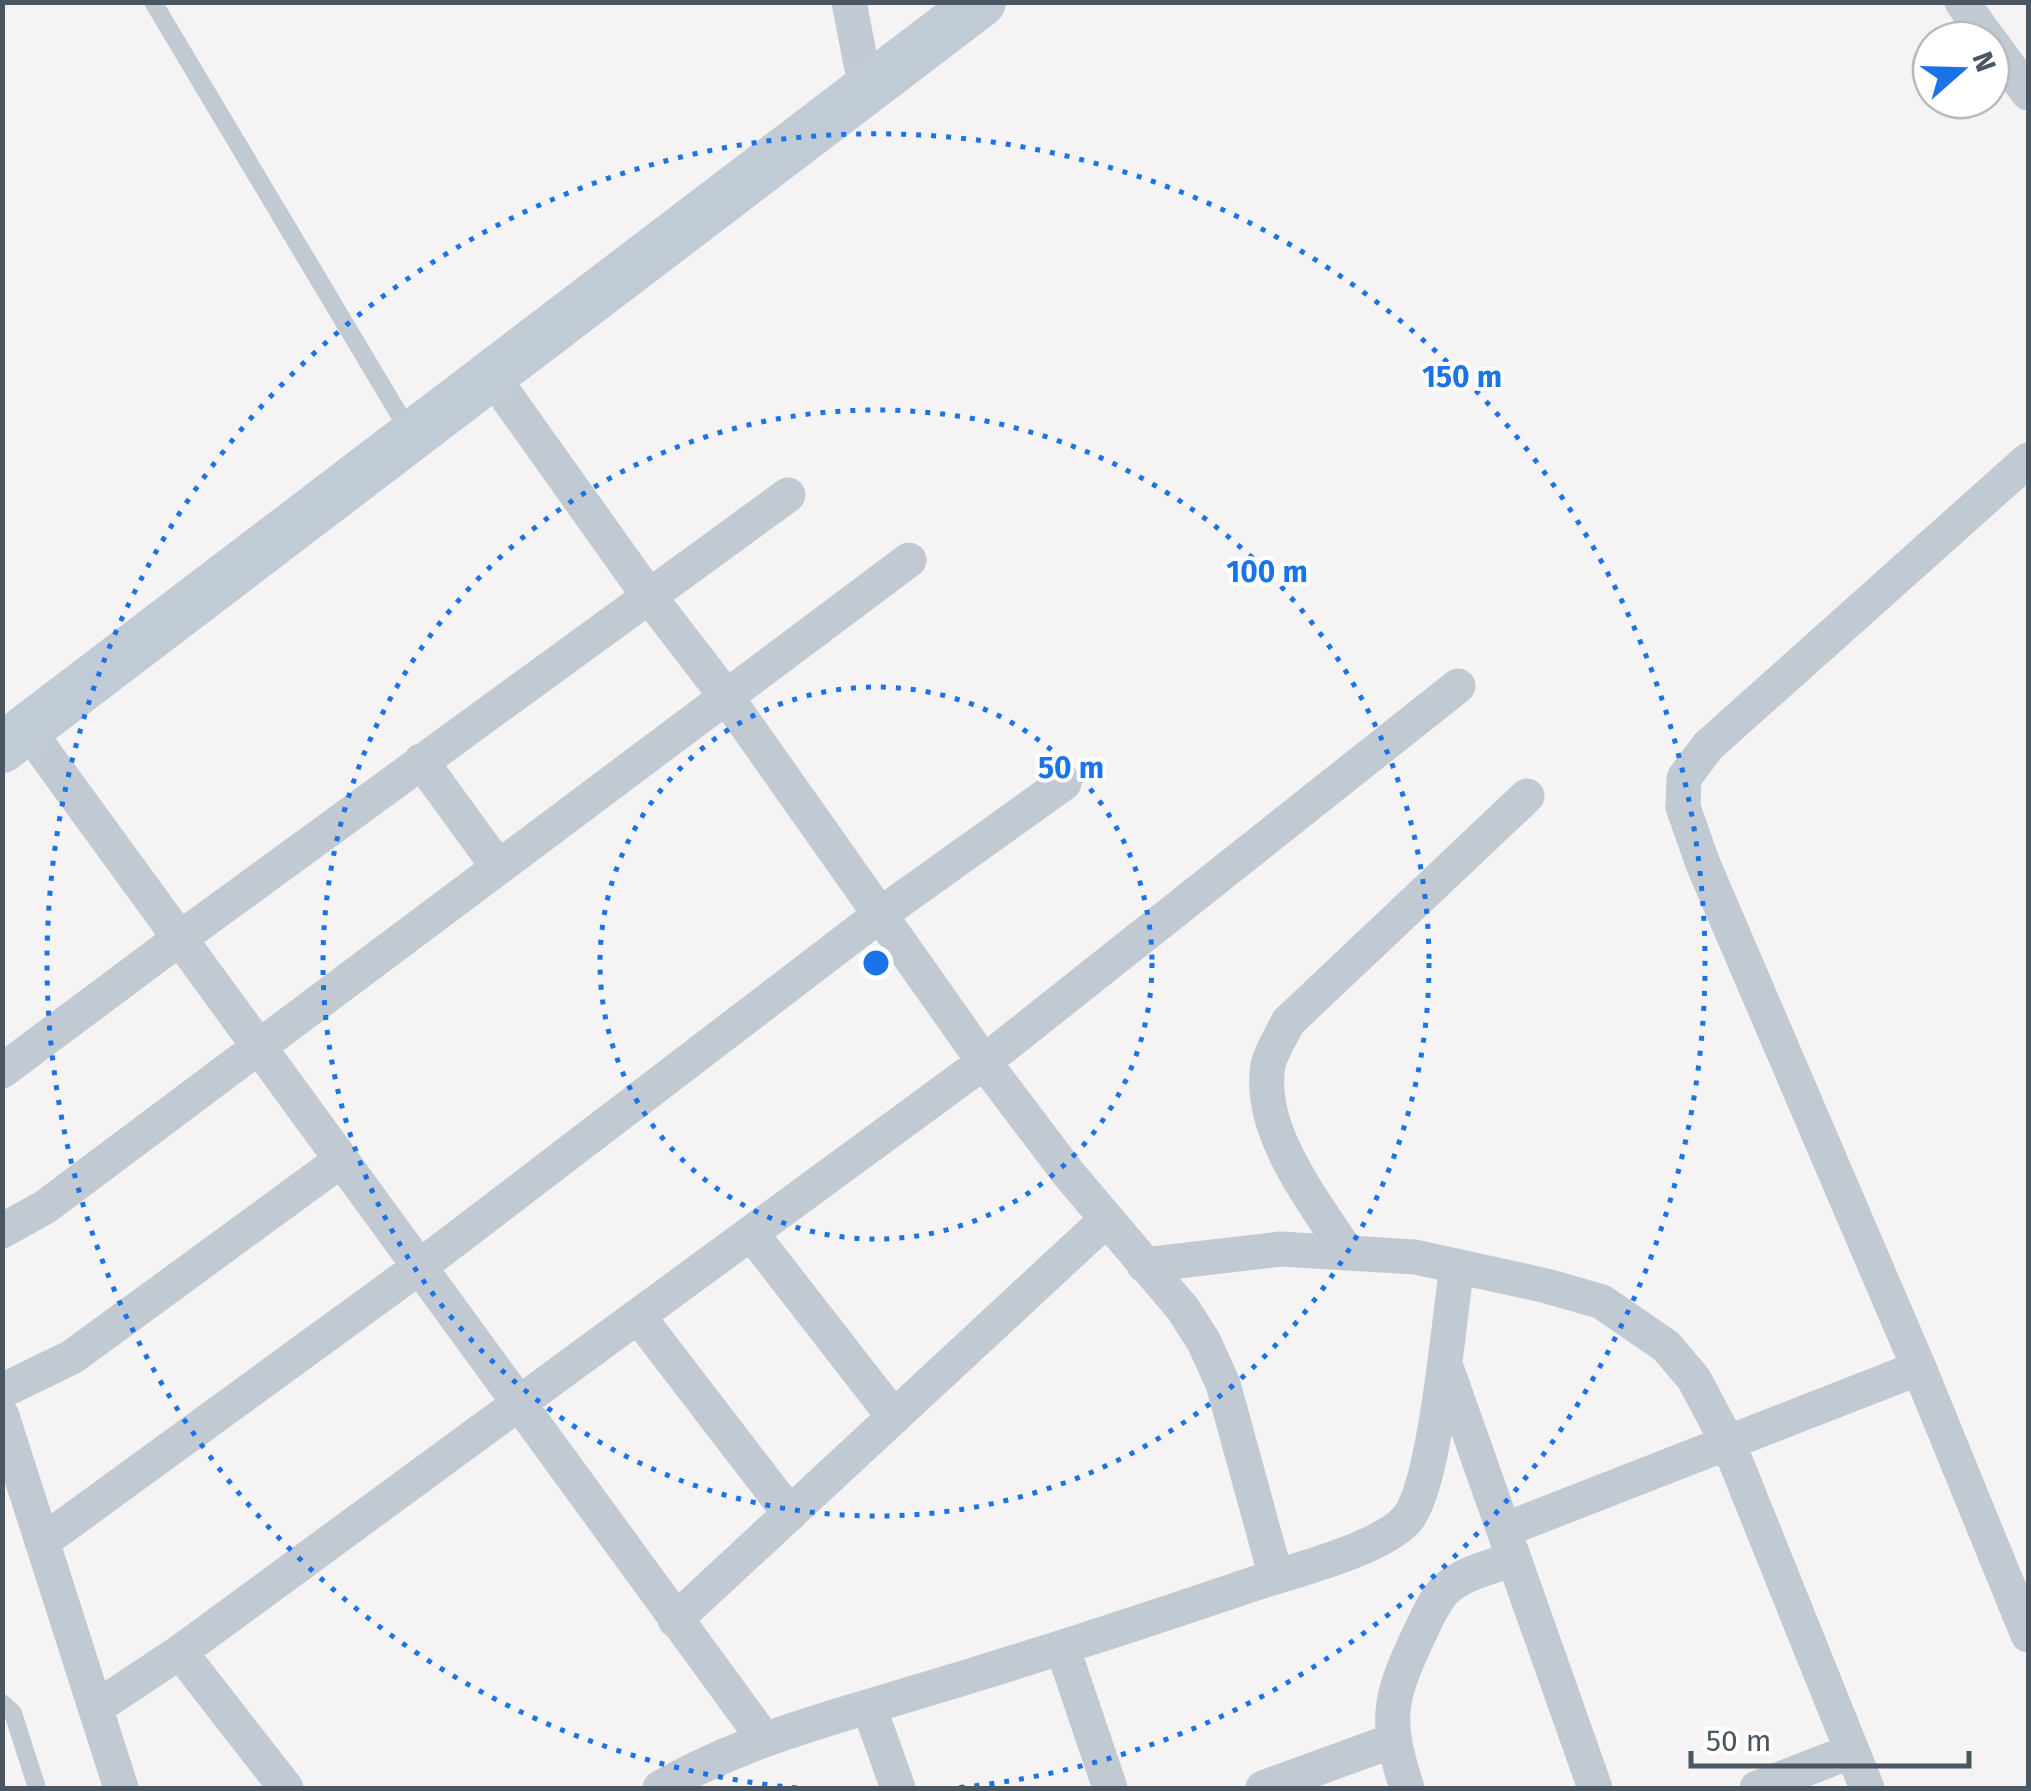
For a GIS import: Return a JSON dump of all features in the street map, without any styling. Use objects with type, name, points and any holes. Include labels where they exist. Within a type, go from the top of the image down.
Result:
[{"type":"main road","points":[[15,739],[981,2]]},
{"type":"street","points":[[849,2],[866,90]]},
{"type":"street","points":[[2011,65],[2028,93]]},
{"type":"street","points":[[492,376],[648,595],[725,695],[984,1062],[1106,1220],[1183,1309],[1223,1384],[1276,1577]]},
{"type":"street","points":[[2028,460],[1708,746],[1684,778],[1683,807],[2028,1635]]},
{"type":"street","points":[[2,1071],[788,495]]},
{"type":"street","points":[[2,1231],[45,1208],[909,560]]},
{"type":"street","points":[[97,1706],[180,1652],[984,1062],[1458,686]]},
{"type":"street","points":[[15,739],[179,938],[764,1740]]},
{"type":"street","points":[[421,761],[498,867]]},
{"type":"street","points":[[42,1542],[418,1268],[881,914],[1064,782]]},
{"type":"street","points":[[1346,1252],[1288,1162],[1269,1105],[1268,1064],[1288,1022],[1527,796]]},
{"type":"street","points":[[2,1392],[72,1357],[340,1162]]},
{"type":"street","points":[[675,1620],[1106,1220]]},
{"type":"street","points":[[750,1233],[894,1417]]},
{"type":"street","points":[[1144,1265],[1281,1250],[1415,1257],[1602,1302],[1666,1346],[1694,1379],[1728,1445],[1867,1788]]},
{"type":"street","points":[[660,1788],[700,1765],[764,1740],[1063,1649],[1374,1542],[1406,1521],[1416,1506],[1428,1461],[1457,1266]]},
{"type":"street","points":[[638,1316],[790,1514]]},
{"type":"street","points":[[1443,1358],[1595,1788]]},
{"type":"street","points":[[1407,1788],[1392,1741],[1391,1710],[1399,1677],[1445,1590],[1509,1545],[1728,1445],[1919,1368]]},
{"type":"street","points":[[2,1416],[122,1788]]},
{"type":"street","points":[[1063,1649],[1110,1788]]},
{"type":"street","points":[[180,1652],[286,1788]]},
{"type":"street","points":[[869,1707],[898,1788]]},
{"type":"street","points":[[1263,1788],[1392,1741]]},
{"type":"street","points":[[1757,1788],[1852,1752]]},
{"type":"lane","points":[[153,2],[412,438]]},
{"type":"lane","points":[[2,1703],[14,1713],[38,1788]]}]
